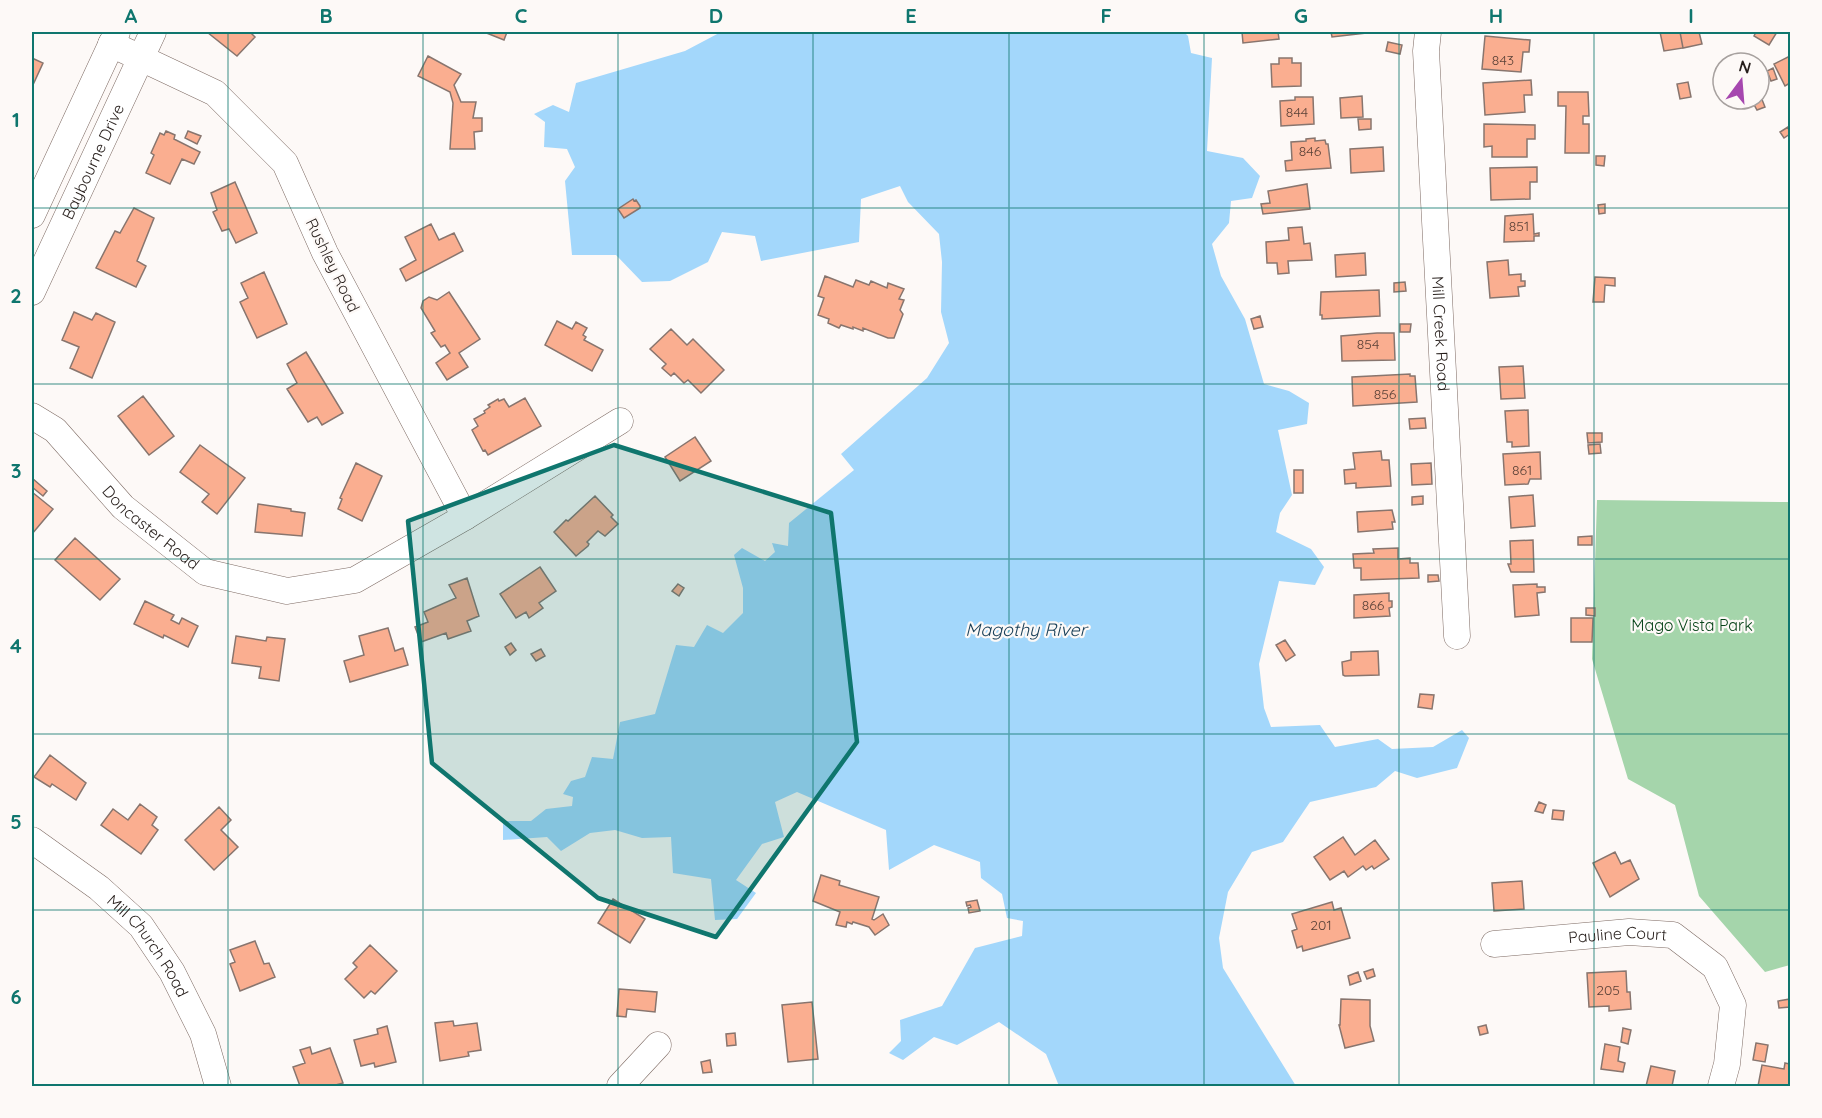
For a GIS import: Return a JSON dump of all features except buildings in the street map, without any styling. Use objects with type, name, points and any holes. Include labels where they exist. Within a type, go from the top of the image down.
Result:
[{"type":"street","name":"Baybourne Drive","points":[[32,292],[153,32]]},
{"type":"street","name":"Mill Creek Road","points":[[1428,32],[1426,51],[1457,636]]},
{"type":"street","name":"Baybourne Drive","points":[[32,215],[114,38]]},
{"type":"street","name":"Rushley Road","points":[[114,38],[141,57],[215,93],[285,162],[325,253],[465,517]]},
{"type":"street","name":"Doncaster Road","points":[[32,416],[55,430],[123,507],[205,572],[287,591],[355,580],[465,517]]},
{"type":"street","points":[[465,517],[620,421]]},
{"type":"street","name":"Mill Church Road","points":[[32,840],[99,888],[141,926],[172,972],[203,1034],[218,1086]]},
{"type":"street","name":"Pauline Court","points":[[1494,944],[1629,932],[1673,935],[1716,967],[1734,1005],[1727,1064],[1721,1086]]},
{"type":"street","points":[[620,1086],[658,1045]]},
{"type":"highlighted area","points":[[614,445],[831,513],[857,742],[716,937],[598,898],[432,763],[408,521]]},
{"type":"green space","name":"Mago Vista Park","points":[[1597,500],[1790,502],[1790,965],[1765,972],[1699,896],[1675,805],[1628,779],[1592,659]]},
{"type":"water","name":"Magothy River","points":[[721,32],[1184,32],[1188,36],[1191,53],[1212,58],[1207,151],[1243,158],[1260,176],[1252,198],[1231,201],[1229,223],[1212,244],[1221,276],[1245,319],[1264,384],[1289,391],[1309,403],[1307,424],[1278,430],[1292,495],[1280,513],[1276,532],[1311,549],[1324,567],[1315,585],[1279,581],[1259,664],[1264,708],[1271,727],[1320,725],[1335,747],[1378,739],[1392,749],[1433,747],[1462,730],[1469,738],[1457,768],[1417,778],[1395,771],[1376,787],[1310,802],[1283,842],[1252,852],[1228,892],[1219,938],[1223,968],[1296,1086],[1059,1086],[1046,1054],[999,1022],[957,1045],[934,1037],[903,1060],[889,1053],[901,1041],[900,1020],[942,1006],[975,948],[1022,936],[1023,921],[1007,918],[1002,894],[981,878],[980,862],[934,845],[889,870],[886,830],[797,792],[775,802],[784,837],[762,844],[736,880],[756,893],[737,919],[715,920],[711,879],[673,873],[671,837],[642,838],[615,830],[590,833],[561,851],[547,837],[503,840],[503,821],[531,821],[546,809],[572,806],[573,797],[563,794],[571,781],[585,777],[592,757],[613,759],[620,722],[655,714],[676,645],[694,647],[707,625],[723,633],[743,613],[743,588],[734,555],[742,548],[765,561],[775,552],[772,543],[788,546],[789,523],[854,470],[841,454],[927,378],[949,343],[941,312],[942,262],[939,234],[908,202],[900,186],[861,199],[859,242],[761,261],[755,236],[722,232],[708,262],[670,281],[642,282],[616,255],[572,255],[565,181],[575,167],[567,149],[544,147],[545,122],[534,114],[553,105],[569,112],[576,83],[685,51]]}]
